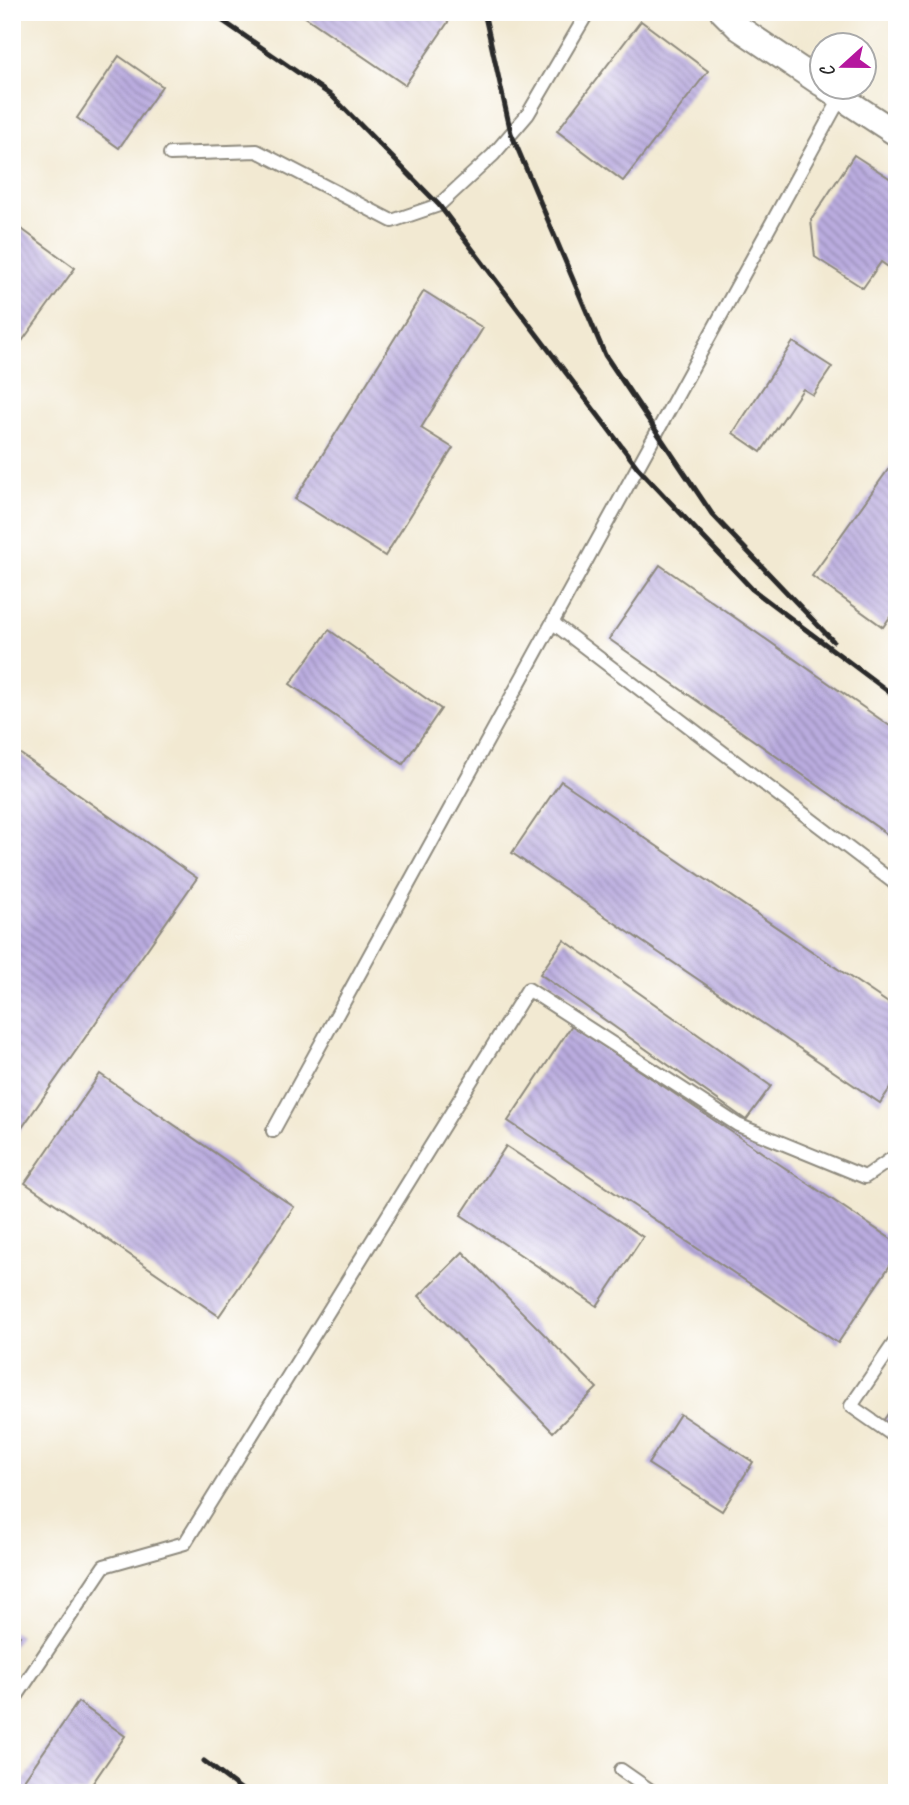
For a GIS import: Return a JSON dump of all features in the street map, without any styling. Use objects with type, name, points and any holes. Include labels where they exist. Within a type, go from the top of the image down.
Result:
[{"type":"street","points":[[723,12],[739,29],[808,74]]},
{"type":"street","points":[[849,102],[897,134]]},
{"type":"lane","points":[[170,154],[257,151],[392,221],[418,213],[439,205],[493,155],[528,114],[588,12]]},
{"type":"lane","points":[[273,1131],[552,624],[823,102]]},
{"type":"lane","points":[[552,624],[897,885]]},
{"type":"lane","points":[[12,1703],[104,1566],[185,1543],[528,989],[738,1125],[865,1177],[897,1155]]},
{"type":"lane","points":[[897,1339],[851,1406],[897,1438]]},
{"type":"lane","points":[[621,1770],[654,1793]]},
{"type":"building","points":[[298,12],[455,12],[405,85]]},
{"type":"building","points":[[641,21],[708,71],[623,181],[557,131]]},
{"type":"building","points":[[119,56],[162,86],[119,148],[77,118]]},
{"type":"building","points":[[854,155],[897,183],[897,273],[881,262],[863,288],[815,257],[811,220]]},
{"type":"building","points":[[12,222],[75,268],[12,355]]},
{"type":"building","points":[[424,291],[483,328],[421,428],[453,448],[385,556],[295,499]]},
{"type":"building","points":[[793,342],[832,367],[813,395],[803,389],[761,452],[733,433]]},
{"type":"building","points":[[897,457],[897,607],[883,627],[812,576]]},
{"type":"building","points":[[660,565],[897,731],[897,841],[609,639]]},
{"type":"building","points":[[329,630],[441,709],[403,764],[290,684]]},
{"type":"building","points":[[12,748],[197,878],[12,1142]]},
{"type":"building","points":[[561,781],[897,1009],[897,1078],[880,1103],[512,853]]},
{"type":"building","points":[[564,940],[771,1086],[746,1120],[540,974]]},
{"type":"building","points":[[572,1025],[897,1243],[897,1255],[838,1343],[508,1121]]},
{"type":"building","points":[[100,1074],[294,1207],[219,1316],[25,1183]]},
{"type":"building","points":[[506,1146],[643,1237],[597,1306],[461,1215]]},
{"type":"building","points":[[463,1252],[597,1388],[553,1432],[419,1296]]},
{"type":"building","points":[[897,1401],[897,1430],[883,1421]]},
{"type":"building","points":[[680,1414],[753,1462],[722,1511],[648,1464]]},
{"type":"building","points":[[12,1631],[20,1636],[12,1647]]},
{"type":"building","points":[[78,1702],[125,1736],[86,1793],[15,1793]]},
{"type":"railway","points":[[210,12],[332,96],[439,205],[638,468],[752,589],[897,698]]},
{"type":"railway","points":[[484,12],[511,133],[605,355],[712,514],[833,641]]},
{"type":"railway","points":[[204,1761],[246,1793]]}]
